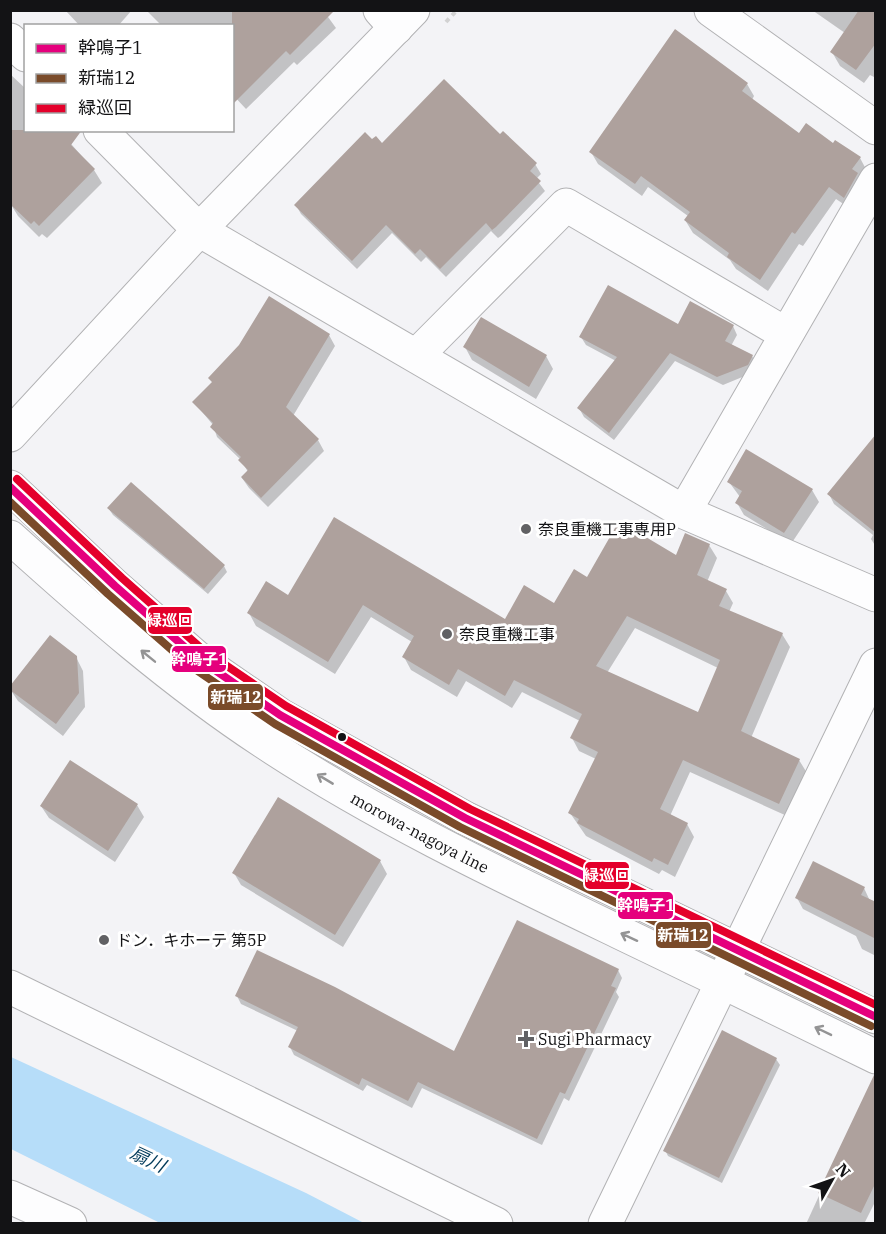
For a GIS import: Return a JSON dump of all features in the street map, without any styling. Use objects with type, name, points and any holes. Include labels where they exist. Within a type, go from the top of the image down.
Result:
[{"type":"street","points":[[711,10],[876,128]]},
{"type":"street","points":[[10,435],[396,16]]},
{"type":"street","points":[[10,40],[24,53]]},
{"type":"street","points":[[102,132],[199,230],[684,512],[876,595]]},
{"type":"street","points":[[684,512],[876,180]]},
{"type":"street","points":[[416,356],[566,205],[786,334]]},
{"type":"street","name":"morowa-nagoya line","points":[[10,487],[115,586],[196,657],[280,715],[465,818],[876,1017]]},
{"type":"street","name":"morowa-nagoya line","points":[[10,537],[92,611],[166,671],[264,742],[354,796],[490,871],[876,1057]]},
{"type":"street","points":[[605,1224],[876,665]]},
{"type":"street","points":[[10,987],[496,1224]]},
{"type":"street","points":[[10,1197],[70,1224]]},
{"type":"water","name":"扇川","points":[[11,1057],[306,1193],[364,1223],[160,1223],[11,1149]]},
{"type":"building","points":[[232,10],[335,10],[290,55],[286,51],[234,103],[234,24],[232,24]]},
{"type":"building","points":[[859,10],[876,10],[876,43],[856,70],[830,52]]},
{"type":"building","points":[[675,29],[748,83],[742,91],[799,133],[806,123],[833,143],[835,140],[861,157],[852,169],[858,173],[844,198],[829,187],[795,234],[792,232],[760,280],[727,257],[729,253],[684,220],[690,212],[641,176],[635,184],[589,152]]},
{"type":"building","points":[[444,79],[500,134],[503,131],[537,163],[530,171],[541,181],[496,227],[492,230],[486,223],[440,269],[420,249],[415,254],[386,225],[352,261],[294,205],[365,132],[372,139],[376,136],[382,143]]},
{"type":"building","points":[[10,130],[81,132],[71,145],[95,169],[39,226],[34,221],[31,224],[10,204]]},
{"type":"building","points":[[608,285],[678,324],[690,301],[734,325],[725,341],[753,355],[748,365],[717,377],[670,353],[609,433],[577,408],[617,357],[579,337]]},
{"type":"building","points":[[269,296],[330,334],[286,407],[319,439],[261,498],[241,477],[248,470],[238,460],[241,457],[210,427],[213,423],[192,402],[212,382],[208,378],[239,345]]},
{"type":"building","points":[[481,317],[547,355],[529,387],[463,347]]},
{"type":"building","points":[[876,434],[876,533],[827,494]]},
{"type":"building","points":[[746,449],[813,489],[784,533],[735,503],[742,491],[727,482]]},
{"type":"building","points":[[131,482],[225,565],[204,589],[107,508]]},
{"type":"building","points":[[334,517],[505,619],[524,585],[554,603],[574,569],[587,577],[619,521],[676,555],[685,533],[710,544],[697,575],[727,589],[719,606],[783,633],[741,731],[800,759],[779,804],[683,760],[660,809],[688,823],[668,865],[654,858],[652,862],[577,823],[579,819],[568,813],[598,752],[570,738],[582,714],[514,680],[505,696],[458,669],[449,685],[402,657],[414,636],[363,605],[328,662],[247,613],[266,581],[288,595]],"holes":[[[627,616],[720,660],[698,712],[596,666]]]},
{"type":"building","points":[[50,635],[77,656],[79,693],[56,724],[10,690],[10,686]]},
{"type":"building","points":[[70,760],[138,804],[108,851],[40,806]]},
{"type":"building","points":[[278,797],[381,860],[335,935],[232,873]]},
{"type":"building","points":[[813,861],[865,887],[861,895],[876,902],[876,939],[795,898]]},
{"type":"building","name":"Sugi Pharmacy","points":[[517,920],[619,969],[611,986],[616,988],[565,1094],[560,1092],[537,1139],[418,1082],[408,1101],[362,1078],[359,1085],[288,1047],[298,1027],[235,996],[257,950],[335,987],[454,1051]]},
{"type":"building","points":[[722,1030],[777,1058],[719,1178],[663,1151]]},
{"type":"building","points":[[874,1075],[876,1182],[861,1213],[818,1193]]},
{"type":"transit line","name":"緑巡回","points":[[17,479],[122,578],[202,649],[286,706],[470,809],[876,1005]]},
{"type":"transit line","name":"幹鳴子1","points":[[10,487],[115,586],[196,657],[280,715],[465,818],[876,1017]]},
{"type":"transit line","name":"新瑞12","points":[[10,502],[108,594],[189,665],[275,724],[460,827],[871,1026]]},
{"type":"place","name":"奈良重機工事専用P","points":[[526,529]]},
{"type":"place","name":"奈良重機工事","points":[[447,634]]},
{"type":"place","name":"ドン．キホーテ 第5P","points":[[104,940]]},
{"type":"place","name":"Sugi Pharmacy","points":[[526,1039]]}]
